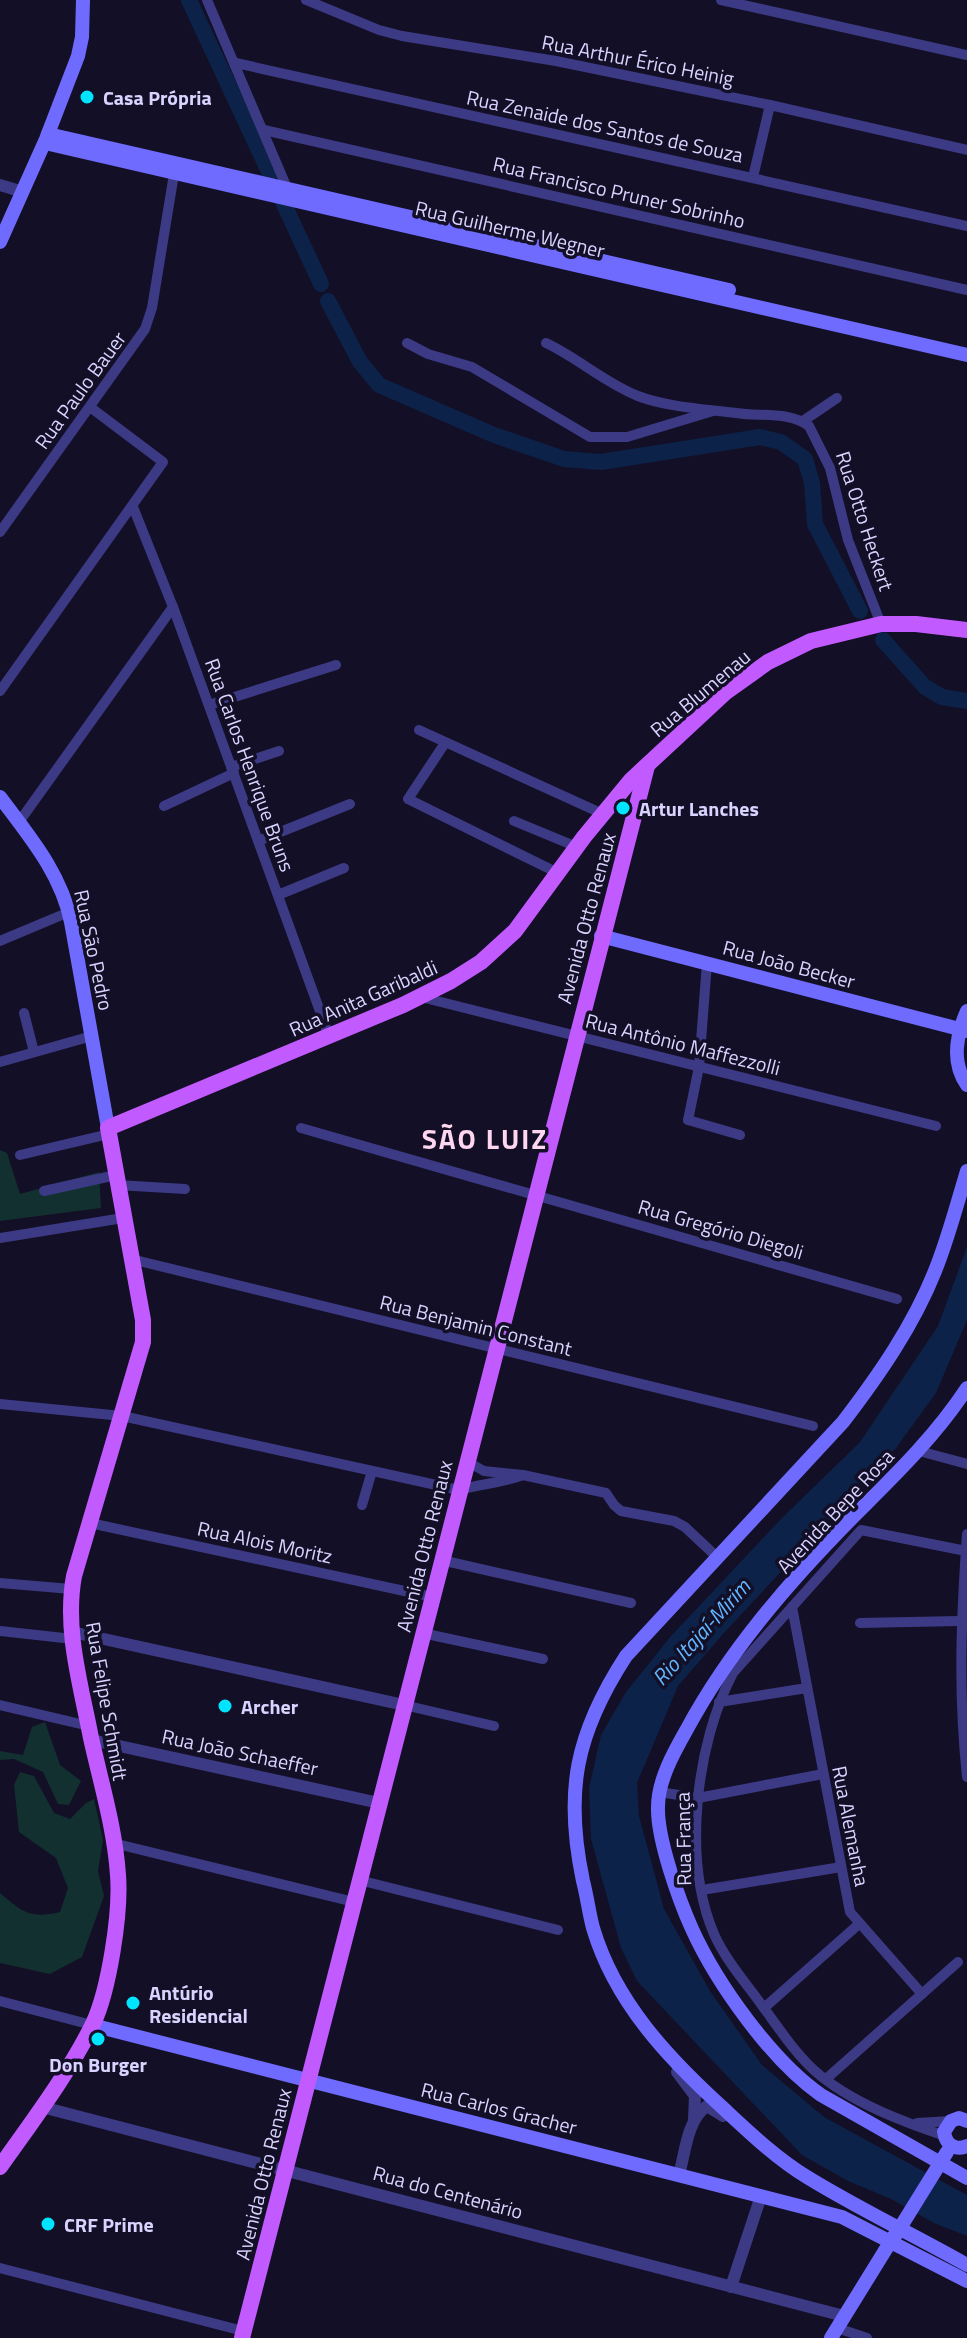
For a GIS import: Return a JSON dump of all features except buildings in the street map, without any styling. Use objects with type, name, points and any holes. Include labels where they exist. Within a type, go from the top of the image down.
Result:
[{"type":"main road","points":[[0,242],[46,138],[80,47],[83,0]]},
{"type":"main road","name":"Rua Guilherme Wegner","points":[[46,138],[755,301],[967,345]]},
{"type":"main road","name":"Rua Guilherme Wegner","points":[[755,301],[967,355]]},
{"type":"main road","name":"Rua Blumenau","points":[[647,764],[726,692],[768,662],[811,641],[881,624],[916,624],[967,630]]},
{"type":"main road","name":"Rua Anita Garibaldi","points":[[108,1131],[421,997],[494,953],[525,919],[603,814],[647,764]]},
{"type":"main road","name":"Avenida Otto Renaux","points":[[242,2334],[647,764]]},
{"type":"main road","points":[[617,797],[628,795],[637,803]]},
{"type":"main road","name":"Rua São Pedro","points":[[1,800],[51,868],[69,912],[108,1131]]},
{"type":"main road","name":"Rua João Becker","points":[[601,936],[964,1030]]},
{"type":"main road","points":[[967,1011],[957,1067],[967,1085]]},
{"type":"main road","name":"Rua Felipe Schmidt","points":[[0,2167],[42,2107],[92,2025],[107,1976],[117,1915],[118,1875],[72,1635],[71,1589],[143,1342],[143,1320],[108,1131]]},
{"type":"main road","points":[[967,1171],[936,1268],[922,1301],[874,1382],[843,1422],[626,1656],[604,1689],[584,1739],[576,1786],[574,1825],[594,1930],[627,2000],[643,2026],[665,2052],[743,2128],[805,2175],[967,2265]]},
{"type":"main road","name":"Avenida Bepe Rosa","points":[[967,1388],[919,1451],[839,1532],[733,1655],[681,1739],[659,1792],[658,1808],[660,1829],[689,1922],[712,1968],[776,2054],[806,2085],[821,2095],[967,2178]]},
{"type":"main road","name":"Rua Carlos Gracher","points":[[92,2025],[842,2217],[893,2239],[967,2281]]},
{"type":"main road","points":[[837,2327],[957,2147],[945,2128],[959,2118],[967,2121]]},
{"type":"street","points":[[207,0],[264,130],[286,193]]},
{"type":"street","name":"Rua Arthur Érico Heinig","points":[[306,0],[379,30],[402,36],[556,61],[967,150]]},
{"type":"street","points":[[721,0],[967,55]]},
{"type":"street","name":"Rua Zenaide dos Santos de Souza","points":[[236,63],[967,226]]},
{"type":"street","points":[[753,177],[770,105]]},
{"type":"street","name":"Rua Francisco Pruner Sobrinho","points":[[264,130],[967,290]]},
{"type":"street","name":"Rua Paulo Bauer","points":[[0,532],[140,337],[149,320],[175,168]]},
{"type":"street","points":[[0,185],[23,192]]},
{"type":"street","points":[[407,343],[428,354],[472,367],[590,437],[627,437],[716,410]]},
{"type":"street","points":[[546,343],[638,396],[658,402],[803,421],[837,398]]},
{"type":"street","points":[[0,691],[163,462],[90,407]]},
{"type":"street","name":"Rua Otto Heckert","points":[[803,421],[814,432],[825,454],[848,540],[881,624]]},
{"type":"street","name":"Rua Carlos Henrique Bruns","points":[[133,507],[173,607],[329,1036]]},
{"type":"street","points":[[19,822],[173,607]]},
{"type":"street","points":[[209,705],[336,665]]},
{"type":"street","points":[[419,730],[603,814]]},
{"type":"street","points":[[445,743],[408,799],[558,873]]},
{"type":"street","points":[[164,806],[232,770],[279,751]]},
{"type":"street","points":[[258,841],[350,804]]},
{"type":"street","points":[[514,821],[577,847]]},
{"type":"street","points":[[278,895],[344,868]]},
{"type":"street","points":[[0,941],[69,912]]},
{"type":"street","points":[[707,963],[699,1067],[688,1120],[740,1135]]},
{"type":"street","name":"Rua Antônio Maffezzolli","points":[[421,997],[936,1126]]},
{"type":"street","points":[[24,1013],[34,1052]]},
{"type":"street","points":[[1,1059],[92,1036]]},
{"type":"street","name":"Rua Gregório Diegoli","points":[[301,1128],[897,1299]]},
{"type":"street","points":[[20,1155],[108,1131]]},
{"type":"street","points":[[44,1191],[116,1180],[185,1189]]},
{"type":"street","points":[[0,1238],[123,1218]]},
{"type":"street","name":"Rua Benjamin Constant","points":[[131,1259],[813,1426]]},
{"type":"street","points":[[0,1404],[122,1416],[459,1490],[482,1483],[506,1482],[523,1475]]},
{"type":"street","points":[[919,1451],[967,1464]]},
{"type":"street","points":[[466,1461],[484,1471],[523,1475],[606,1493],[621,1511],[674,1521],[685,1527],[718,1558]]},
{"type":"street","points":[[362,1505],[372,1471]]},
{"type":"street","name":"Rua Alois Moritz","points":[[90,1523],[432,1597]]},
{"type":"street","name":"Rua França","points":[[957,2147],[826,2079],[796,2051],[726,1957],[714,1934],[702,1890],[698,1864],[698,1798],[701,1772],[719,1702],[739,1664],[861,1530],[966,1551]]},
{"type":"street","points":[[967,1534],[960,1621],[963,1660],[961,1737],[967,1777]]},
{"type":"street","points":[[441,1560],[631,1603]]},
{"type":"street","points":[[0,1583],[71,1589]]},
{"type":"street","name":"Rua Alemanha","points":[[792,1607],[848,1906],[859,1924],[922,1994]]},
{"type":"street","points":[[860,1623],[960,1621]]},
{"type":"street","points":[[0,1631],[72,1635],[494,1726]]},
{"type":"street","points":[[422,1633],[543,1659]]},
{"type":"street","points":[[719,1702],[807,1688]]},
{"type":"street","points":[[0,1705],[90,1733]]},
{"type":"street","name":"Rua João Schaeffer","points":[[90,1733],[379,1803]]},
{"type":"street","points":[[659,1792],[698,1798],[823,1774]]},
{"type":"street","points":[[113,1843],[354,1902]]},
{"type":"street","points":[[702,1890],[841,1867]]},
{"type":"street","points":[[359,1880],[558,1930]]},
{"type":"street","points":[[764,2008],[859,1924]]},
{"type":"street","points":[[826,2079],[958,1962]]},
{"type":"street","points":[[0,2001],[92,2025]]},
{"type":"street","points":[[665,2052],[695,2096],[693,2122],[679,2175]]},
{"type":"street","points":[[693,2122],[707,2106],[743,2128]]},
{"type":"street","name":"Rua do Centenário","points":[[42,2107],[731,2287],[837,2327]]},
{"type":"street","points":[[907,2123],[951,2121]]},
{"type":"street","points":[[731,2287],[761,2196]]},
{"type":"street","points":[[0,2268],[242,2334]]},
{"type":"street","points":[[837,2327],[867,2338]]},
{"type":"green space","points":[[0,1150],[7,1153],[20,1194],[99,1172],[101,1208],[0,1221]]},
{"type":"green space","points":[[45,1722],[60,1765],[81,1781],[69,1805],[58,1804],[43,1772],[14,1759],[0,1760],[0,1751],[23,1755],[32,1727]]},
{"type":"green space","points":[[20,1772],[34,1776],[54,1813],[70,1819],[94,1799],[103,1840],[98,1871],[104,1896],[82,1957],[50,1974],[0,1963],[0,1893],[21,1909],[41,1915],[60,1912],[68,1888],[56,1858],[19,1832],[14,1785]]},
{"type":"water","name":"Rio Itajaí-Mirim","points":[[967,1247],[967,1320],[936,1393],[896,1448],[678,1686],[637,1783],[639,1816],[664,1909],[710,1991],[762,2065],[824,2117],[967,2195],[967,2236],[848,2181],[802,2155],[637,1981],[621,1948],[591,1839],[589,1788],[601,1735],[626,1692],[671,1636],[781,1519],[860,1442],[938,1326]]},
{"type":"waterway","points":[[189,0],[270,174]]},
{"type":"waterway","points":[[283,202],[321,284]]},
{"type":"waterway","points":[[328,301],[360,362],[379,385],[494,435],[564,459],[601,462],[760,437],[781,442],[805,459],[812,483],[815,524],[860,611]]},
{"type":"waterway","points":[[883,640],[925,687],[942,697],[967,701]]},
{"type":"place","name":"Casa Própria","points":[[87,97]]},
{"type":"place","name":"Artur Lanches","points":[[623,808]]},
{"type":"place","name":"Archer","points":[[225,1706]]},
{"type":"place","name":"Antúrio Residencial","points":[[133,2003]]},
{"type":"place","name":"Don Burger","points":[[98,2039]]},
{"type":"place","name":"CRF Prime","points":[[48,2224]]},
{"type":"district","name":"SÃO LUIZ","points":[[485,1138]]}]
